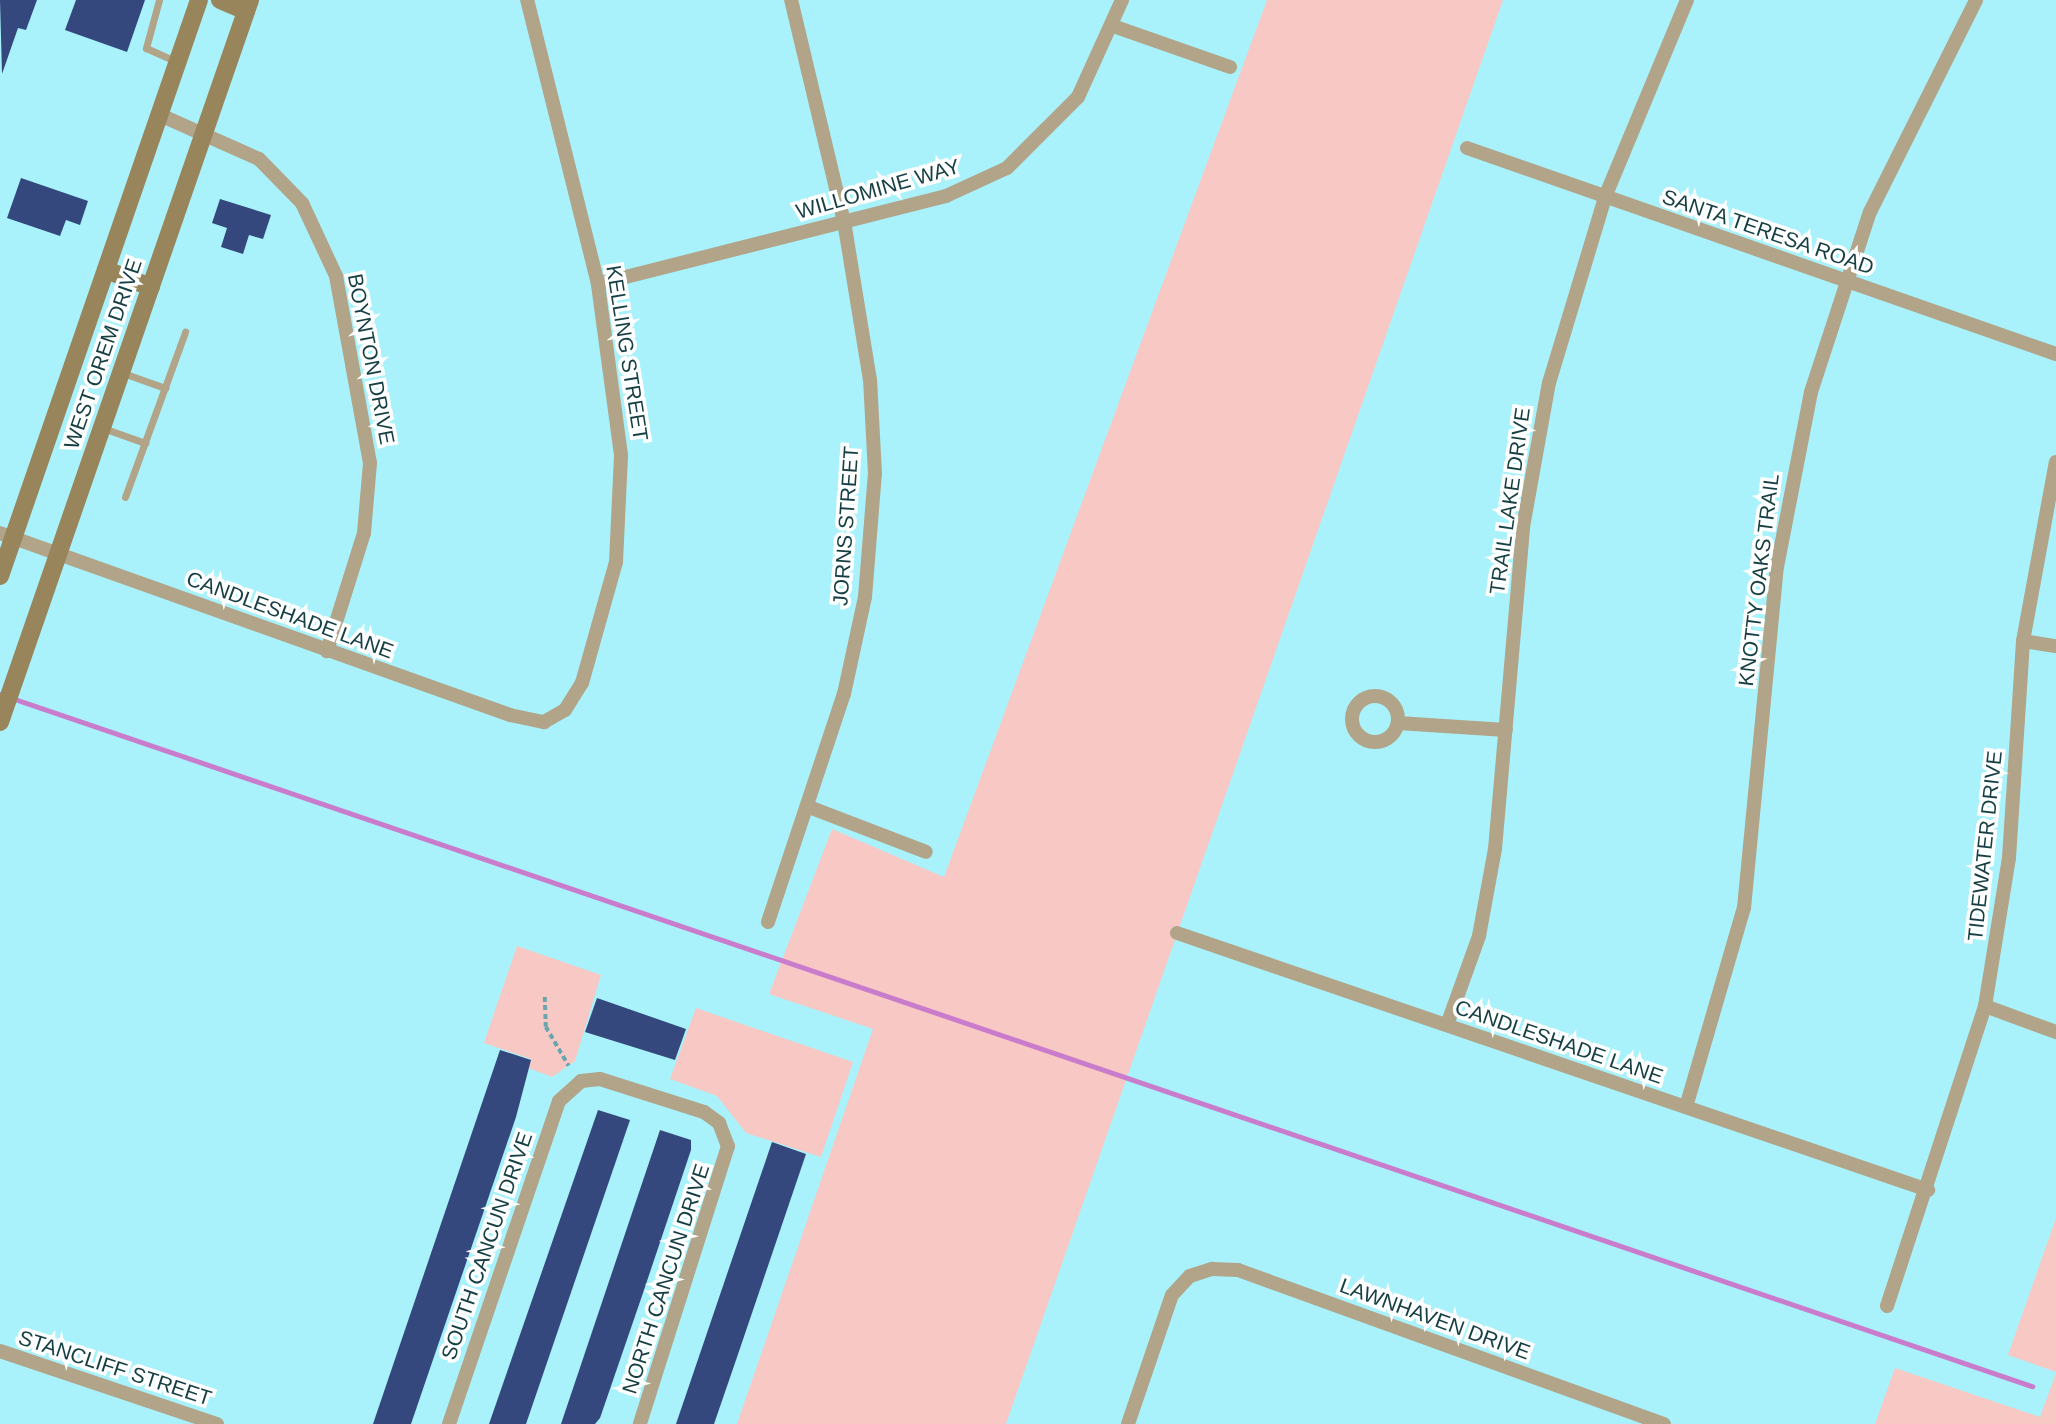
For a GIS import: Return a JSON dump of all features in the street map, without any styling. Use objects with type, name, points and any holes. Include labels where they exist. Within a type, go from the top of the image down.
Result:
[{"type":"main road","name":"WEST OREM DRIVE","points":[[0,576],[7,536],[106,270],[199,0]]},
{"type":"main road","points":[[220,0],[248,5]]},
{"type":"main road","name":"WEST OREM DRIVE","points":[[0,722],[248,5]]},
{"type":"main road","points":[[106,270],[151,287]]},
{"type":"street","name":"KELLING STREET","points":[[527,0],[598,284],[621,455],[616,562],[582,683],[565,710]]},
{"type":"street","name":"JORNS STREET","points":[[768,922],[809,807],[865,597],[874,474],[870,380],[844,222],[791,0]]},
{"type":"street","name":"WILLOMINE WAY","points":[[598,284],[946,196],[1007,168],[1065,114],[1113,26],[1122,0]]},
{"type":"street","name":"TRAIL LAKE DRIVE","points":[[1447,1025],[1479,936],[1495,849],[1535,453],[1549,383],[1605,197],[1687,0]]},
{"type":"street","name":"KNOTTY OAKS TRAIL","points":[[1686,1107],[1744,908],[1785,510],[1845,281],[1895,154],[1976,0]]},
{"type":"street","points":[[1113,26],[1230,67]]},
{"type":"street","name":"BOYNTON DRIVE","points":[[160,115],[204,131],[259,159],[302,203],[336,276],[370,463],[364,533],[327,651]]},
{"type":"street","name":"SANTA TERESA ROAD","points":[[1467,148],[2056,354]]},
{"type":"street","name":"TIDEWATER DRIVE","points":[[1887,1306],[1928,1190],[1985,1006],[2010,858],[2023,641],[2056,462]]},
{"type":"street","name":"CANDLESHADE LANE","points":[[7,536],[510,715],[544,722],[565,710]]},
{"type":"street","points":[[2023,641],[2056,646]]},
{"type":"street","points":[[1398,723],[1506,730]]},
{"type":"street","points":[[809,807],[926,852]]},
{"type":"street","name":"CANDLESHADE LANE","points":[[1177,933],[1928,1190]]},
{"type":"street","points":[[1985,1006],[2056,1032]]},
{"type":"street","name":"SOUTH CANCUN DRIVE","points":[[449,1424],[555,1111],[572,1086],[610,1080],[704,1112],[719,1123],[728,1146]]},
{"type":"street","name":"NORTH CANCUN DRIVE","points":[[640,1424],[728,1146]]},
{"type":"street","name":"LAWNHAVEN DRIVE","points":[[1128,1424],[1172,1295],[1190,1276],[1238,1269],[1664,1424]]},
{"type":"street","name":"STANCLIFF STREET","points":[[0,1351],[208,1422]]},
{"type":"lane","points":[[159,0],[145,43],[153,54],[178,62]]},
{"type":"lane","points":[[125,497],[185,332]]},
{"type":"lane","points":[[121,372],[165,387]]},
{"type":"lane","points":[[102,428],[145,443]]},
{"type":"path","points":[[545,998],[546,1027],[569,1066]]},
{"type":"shaded area","points":[[1267,0],[1503,0],[1006,1424],[737,1424],[873,1029],[769,994],[832,829],[944,877]]},
{"type":"shaded area","points":[[517,946],[601,975],[575,1061],[552,1077],[528,1068],[531,1059],[484,1043]]},
{"type":"shaded area","points":[[696,1008],[853,1062],[821,1157],[746,1133],[717,1096],[670,1079]]},
{"type":"shaded area","points":[[2056,1218],[2056,1372],[2008,1355]]},
{"type":"shaded area","points":[[1895,1368],[2040,1417],[2056,1373],[2056,1424],[1875,1424]]},
{"type":"building","points":[[0,0],[37,0],[26,30],[18,28],[2,74]]},
{"type":"building","points":[[76,0],[145,0],[127,52],[65,30]]},
{"type":"building","points":[[21,178],[88,201],[80,225],[66,220],[60,236],[7,218]]},
{"type":"building","points":[[220,199],[271,215],[263,239],[249,235],[243,254],[221,247],[227,228],[212,223]]},
{"type":"building","points":[[597,998],[686,1029],[675,1060],[585,1032]]},
{"type":"building","points":[[500,1050],[531,1060],[516,1117],[411,1424],[373,1424]]},
{"type":"building","points":[[598,1110],[630,1120],[526,1424],[489,1424]]},
{"type":"building","points":[[660,1130],[691,1140],[691,1150],[644,1290],[600,1418],[595,1424],[561,1424]]},
{"type":"building","points":[[772,1142],[806,1154],[735,1363],[714,1424],[676,1424]]},
{"type":"waterway","points":[[0,694],[2032,1386]]}]
